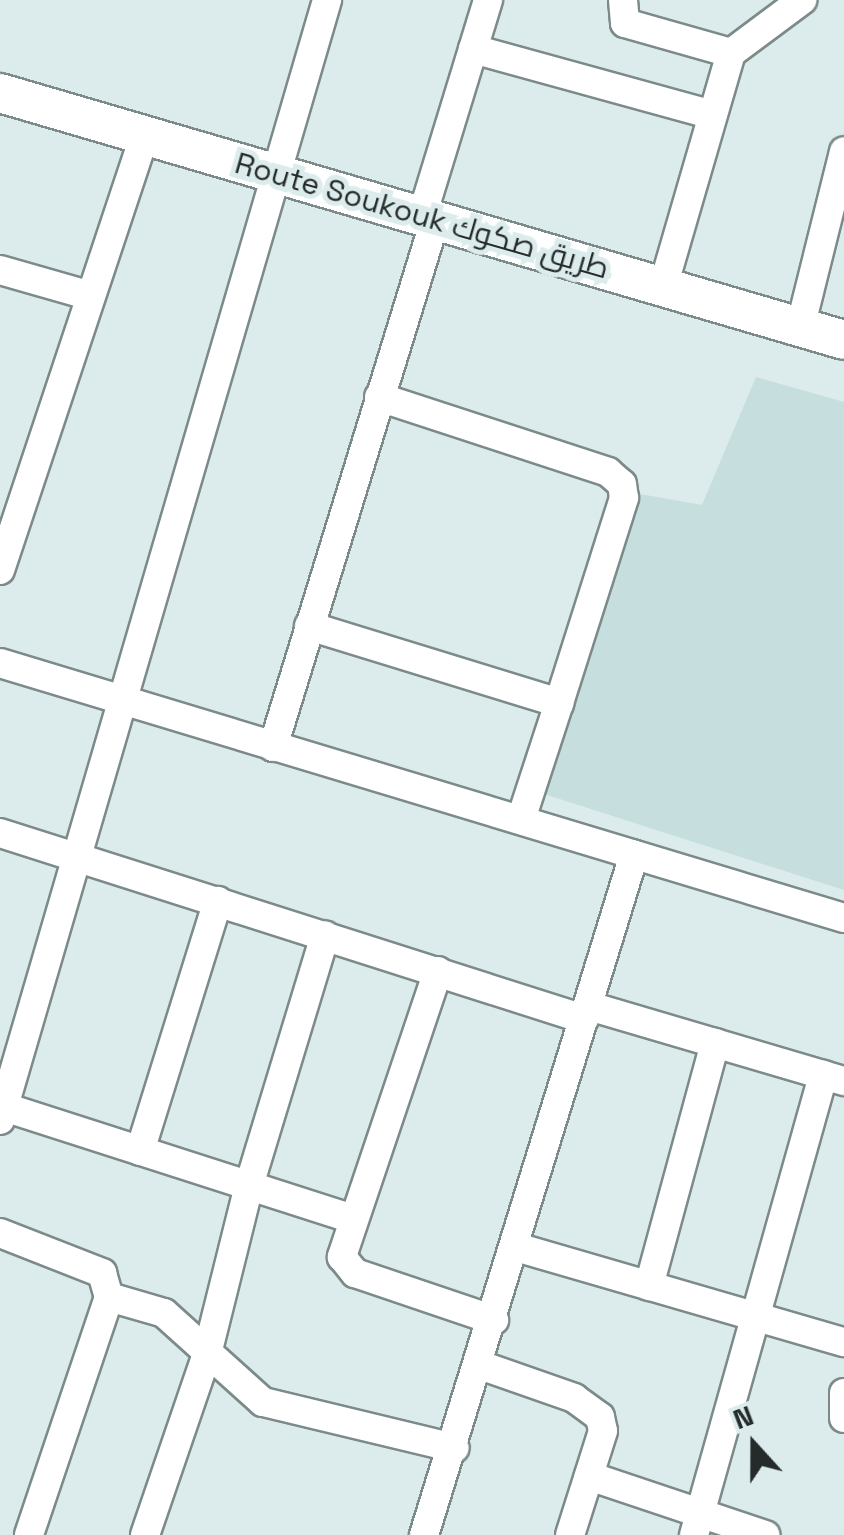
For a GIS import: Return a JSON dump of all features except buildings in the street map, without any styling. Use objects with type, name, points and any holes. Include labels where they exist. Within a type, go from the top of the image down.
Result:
[{"type":"street","points":[[327,0],[2,1113],[140,1150],[248,1189],[352,1219]]},
{"type":"street","points":[[274,747],[379,397],[488,0]]},
{"type":"street","points":[[623,0],[625,23],[731,53]]},
{"type":"street","points":[[662,287],[709,114],[731,53],[802,0]]},
{"type":"street","points":[[473,49],[709,114]]},
{"type":"street","name":"Route Soukouk طريق صكوك","points":[[0,92],[844,340]]},
{"type":"street","points":[[0,570],[8,515],[145,135]]},
{"type":"street","points":[[800,328],[844,150]]},
{"type":"street","points":[[0,270],[88,295]]},
{"type":"street","points":[[379,397],[608,472],[622,484],[624,498],[522,816]]},
{"type":"street","points":[[309,626],[559,703]]},
{"type":"street","points":[[0,663],[274,747],[522,816],[844,918]]},
{"type":"street","points":[[0,833],[76,861],[218,901],[438,972],[715,1043],[834,1078],[756,1317],[696,1524]]},
{"type":"street","points":[[424,1535],[455,1448],[634,854]]},
{"type":"street","points":[[140,1150],[218,901]]},
{"type":"street","points":[[144,1535],[207,1354],[248,1189],[325,935]]},
{"type":"street","points":[[438,972],[342,1257],[355,1272],[494,1320]]},
{"type":"street","points":[[649,1286],[715,1043]]},
{"type":"street","points":[[0,1233],[102,1272],[108,1298],[30,1535]]},
{"type":"street","points":[[516,1247],[844,1342]]},
{"type":"street","points":[[108,1298],[164,1313],[263,1402],[455,1448]]},
{"type":"street","points":[[480,1365],[591,1406],[603,1431],[570,1535]]},
{"type":"street","points":[[844,1392],[844,1418]]},
{"type":"street","points":[[589,1476],[696,1524],[765,1535]]},
{"type":"shaded area","points":[[756,377],[844,402],[844,890],[544,794],[640,494],[702,505]]}]
